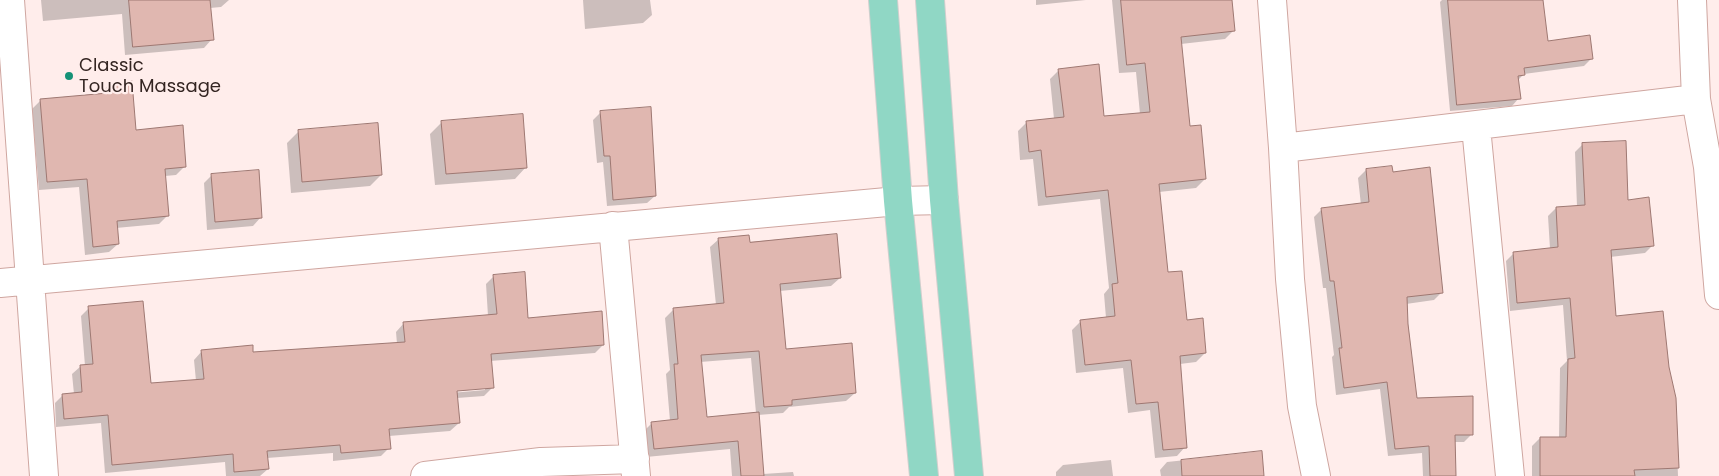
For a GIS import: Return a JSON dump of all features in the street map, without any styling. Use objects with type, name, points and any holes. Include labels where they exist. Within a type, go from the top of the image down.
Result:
[{"type":"main road","points":[[884,0],[898,201],[924,476]]},
{"type":"main road","points":[[930,0],[944,200],[969,476]]},
{"type":"street","points":[[10,0],[44,476]]},
{"type":"street","points":[[1272,0],[1292,308],[1302,406],[1316,476]]},
{"type":"street","points":[[1692,0],[1696,99],[1708,167],[1719,295]]},
{"type":"street","points":[[1283,148],[1476,127],[1696,99]]},
{"type":"street","points":[[1476,127],[1510,476]]},
{"type":"street","points":[[0,283],[613,226],[898,201],[944,200]]},
{"type":"street","points":[[425,476],[541,462],[636,467],[613,226]]},
{"type":"building","points":[[129,0],[210,0],[214,40],[133,47]]},
{"type":"building","points":[[1121,0],[1232,0],[1235,31],[1181,37],[1190,126],[1201,125],[1206,179],[1159,184],[1168,272],[1182,271],[1187,320],[1203,318],[1206,353],[1180,356],[1187,448],[1163,450],[1158,402],[1136,404],[1131,360],[1085,365],[1080,320],[1115,316],[1112,284],[1118,283],[1108,190],[1046,197],[1041,150],[1029,152],[1026,121],[1064,117],[1058,69],[1099,64],[1104,116],[1150,112],[1145,63],[1127,65]]},
{"type":"building","points":[[1448,0],[1543,0],[1548,41],[1590,35],[1593,59],[1524,68],[1525,75],[1518,76],[1521,99],[1457,105]]},
{"type":"building","points":[[132,81],[136,130],[183,125],[186,167],[165,169],[169,216],[117,221],[119,244],[93,247],[87,179],[47,182],[40,99],[108,93],[108,84]]},
{"type":"building","points":[[651,107],[656,196],[613,200],[610,156],[604,156],[600,111]]},
{"type":"building","points":[[523,114],[527,168],[446,174],[441,121]]},
{"type":"building","points":[[378,123],[382,175],[302,182],[298,130]]},
{"type":"building","points":[[1626,141],[1628,200],[1649,197],[1654,246],[1611,250],[1616,316],[1663,311],[1669,367],[1676,398],[1679,468],[1634,470],[1635,476],[1540,476],[1540,437],[1566,437],[1568,359],[1575,358],[1570,298],[1517,303],[1513,252],[1558,247],[1556,207],[1585,205],[1582,143]]},
{"type":"building","points":[[1392,166],[1393,172],[1430,167],[1443,293],[1407,297],[1408,324],[1417,398],[1473,396],[1473,435],[1455,435],[1456,476],[1430,476],[1429,446],[1395,449],[1387,382],[1344,388],[1339,348],[1342,348],[1334,281],[1330,281],[1321,208],[1369,202],[1366,169]]},
{"type":"building","points":[[259,170],[262,218],[215,222],[211,174]]},
{"type":"building","points":[[837,234],[841,278],[780,284],[786,349],[852,343],[856,393],[792,400],[792,405],[764,407],[759,351],[701,355],[707,417],[759,412],[764,476],[741,476],[738,441],[654,449],[651,422],[678,419],[674,364],[678,364],[673,308],[724,303],[718,238],[749,235],[750,242]]},
{"type":"building","points":[[525,272],[528,318],[602,311],[604,345],[491,354],[494,388],[457,391],[460,423],[389,429],[391,449],[341,453],[340,445],[267,451],[269,469],[234,472],[233,454],[112,465],[108,415],[64,419],[62,394],[82,392],[80,365],[93,364],[88,306],[143,301],[151,383],[204,379],[201,350],[253,345],[253,352],[405,342],[403,322],[497,314],[493,275]]},
{"type":"building","points":[[1262,451],[1264,476],[1182,476],[1181,460]]},
{"type":"place","name":"Classic Touch Massage","points":[[69,76]]}]
